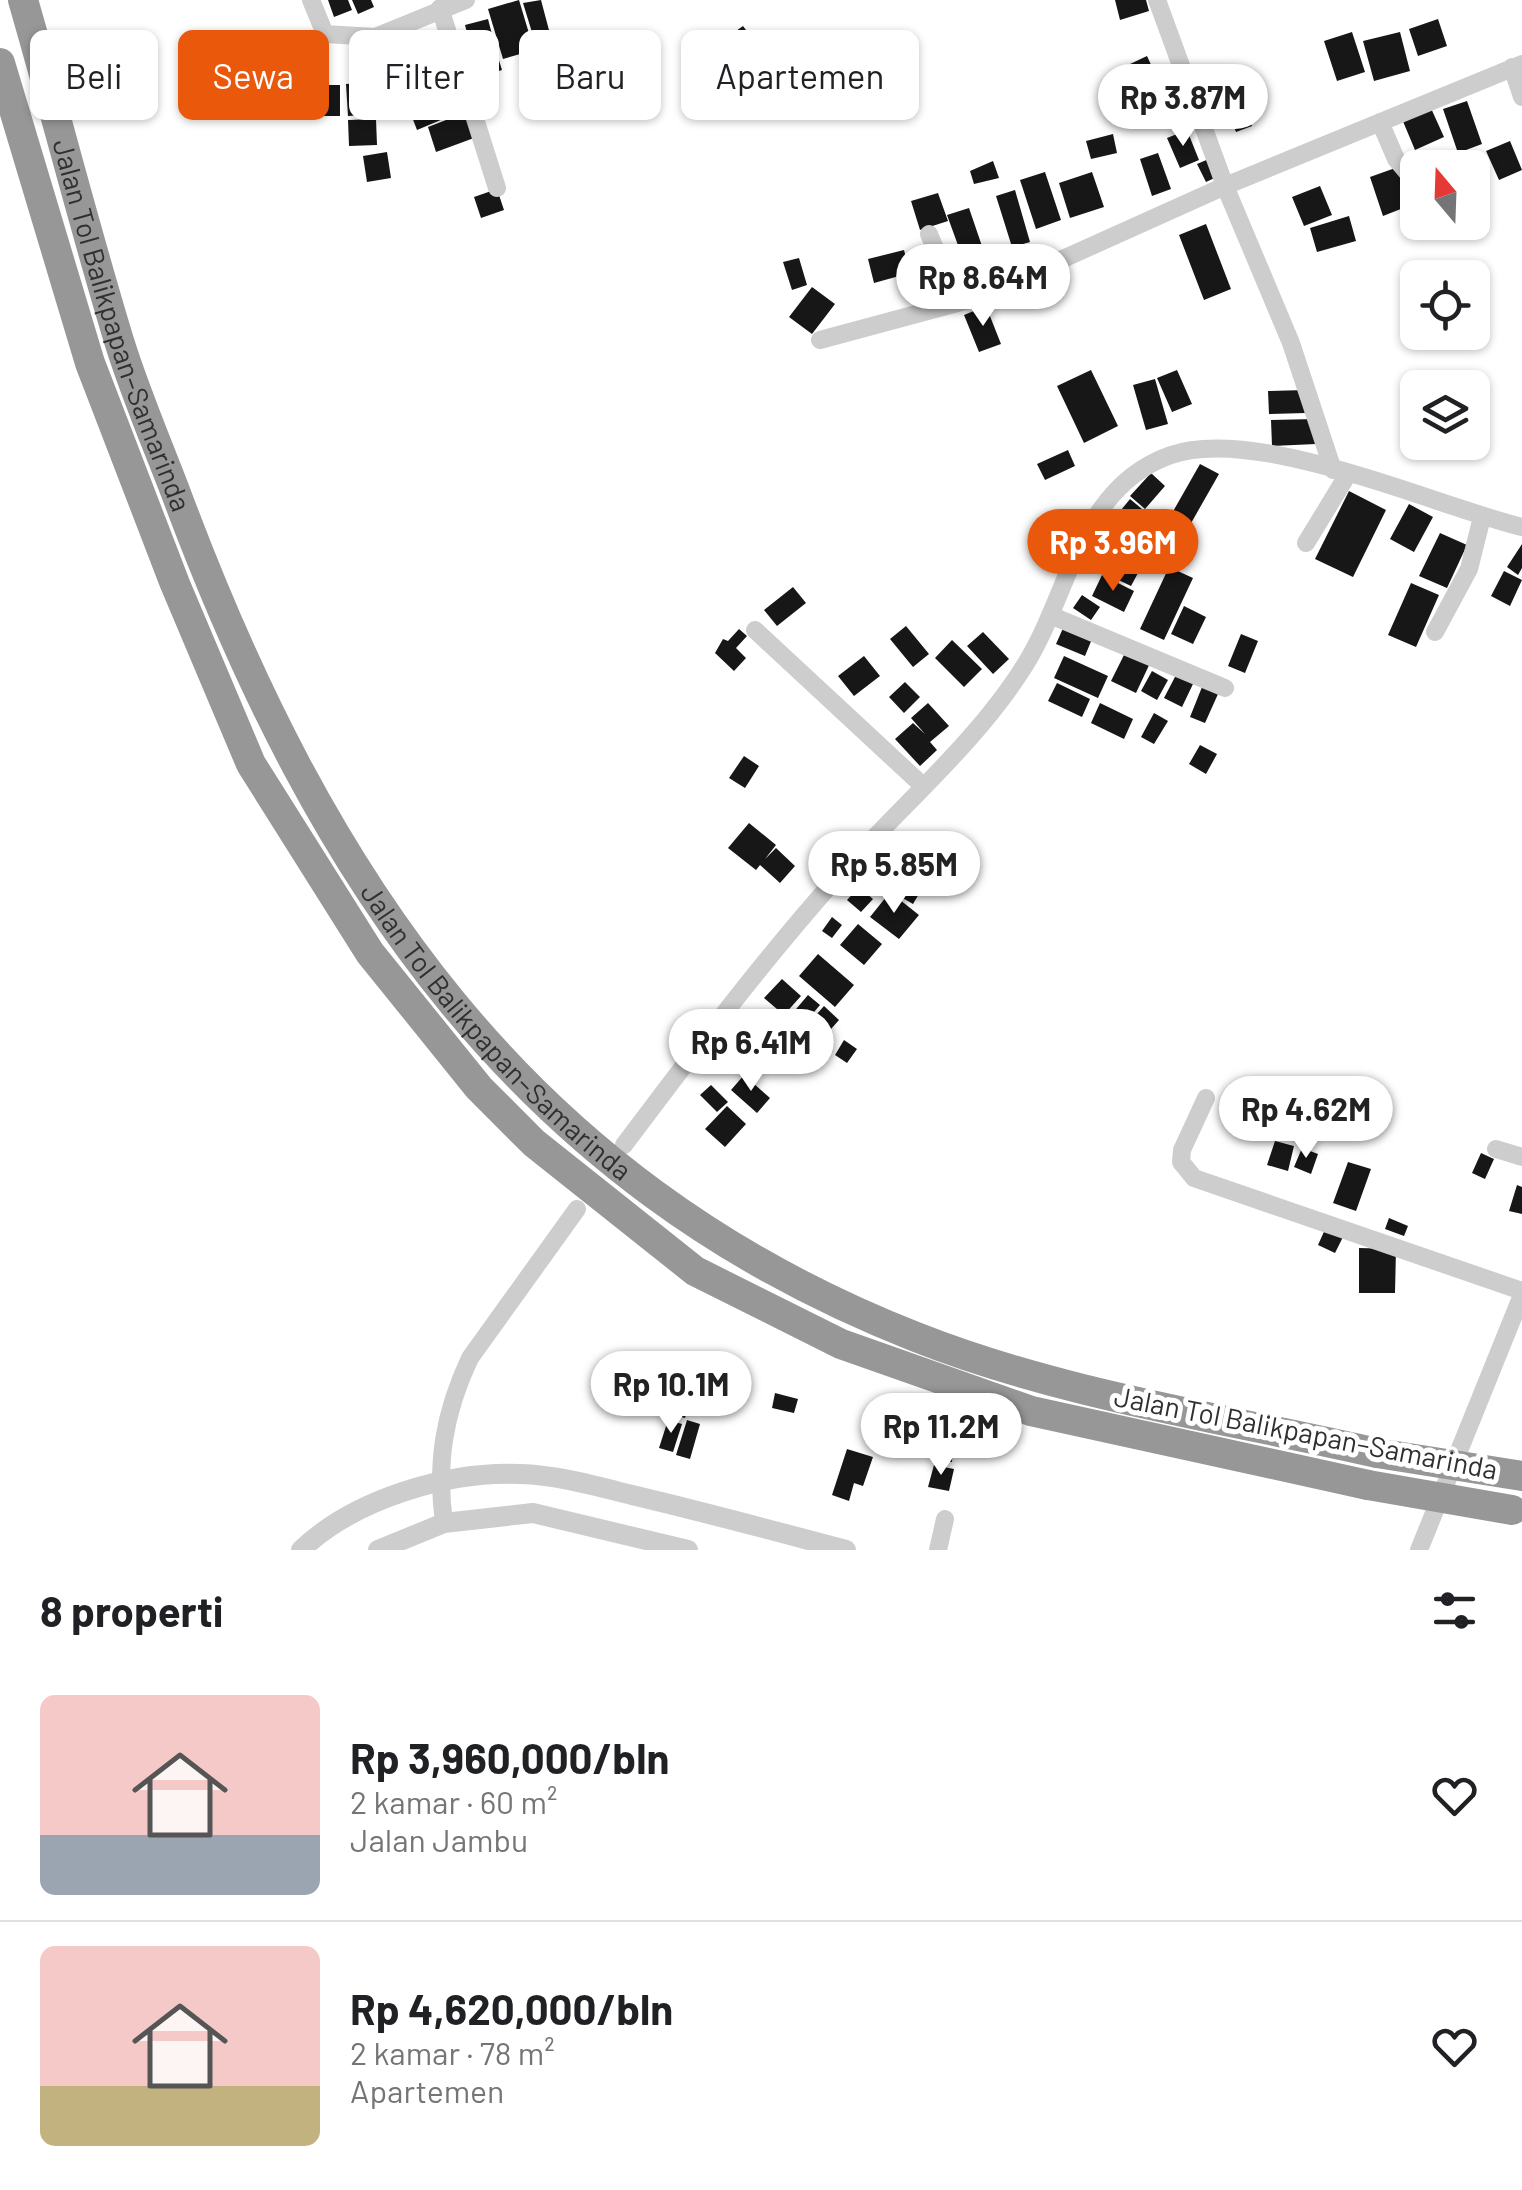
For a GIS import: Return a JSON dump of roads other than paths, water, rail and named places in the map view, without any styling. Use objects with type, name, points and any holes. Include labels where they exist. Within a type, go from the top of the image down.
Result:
[{"type":"highway","name":"Jalan Tol Balikpapan–Samarinda","points":[[24,0],[121,347],[208,579],[277,733],[362,880],[453,1006],[507,1067],[560,1119],[714,1239],[916,1338],[1043,1380],[1377,1453],[1522,1476]]},
{"type":"highway","name":"Jalan Tol Balikpapan–Samarinda","points":[[0,63],[90,363],[175,584],[251,764],[370,953],[479,1088],[534,1144],[695,1271],[841,1344],[1031,1411],[1368,1485],[1517,1511]]},
{"type":"street","points":[[311,0],[320,28],[328,36],[374,37],[466,0]]},
{"type":"street","points":[[1157,0],[1226,186],[1341,472],[1306,544]]},
{"type":"street","points":[[440,8],[497,188]]},
{"type":"street","points":[[820,340],[957,304],[1226,186],[1517,66],[1522,97]]},
{"type":"street","points":[[1380,122],[1400,164]]},
{"type":"street","points":[[929,234],[957,304]]},
{"type":"street","points":[[624,1145],[774,948],[1014,680],[1050,615],[1080,542],[1108,498],[1139,471],[1172,454],[1208,449],[1286,457],[1522,527]]},
{"type":"street","points":[[1435,632],[1469,569],[1482,517]]},
{"type":"street","points":[[1050,615],[1224,688]]},
{"type":"street","points":[[755,630],[922,785]]},
{"type":"street","points":[[1206,1098],[1182,1150],[1181,1162],[1194,1178],[1522,1293],[1419,1550]]},
{"type":"street","points":[[1496,1149],[1522,1157]]},
{"type":"street","points":[[444,1523],[439,1484],[444,1432],[470,1358],[577,1209]]},
{"type":"street","points":[[301,1550],[341,1522],[395,1495],[439,1484],[522,1474],[569,1481],[846,1550]]},
{"type":"street","points":[[378,1550],[444,1523],[533,1513],[688,1550]]},
{"type":"street","points":[[938,1550],[945,1519]]}]
